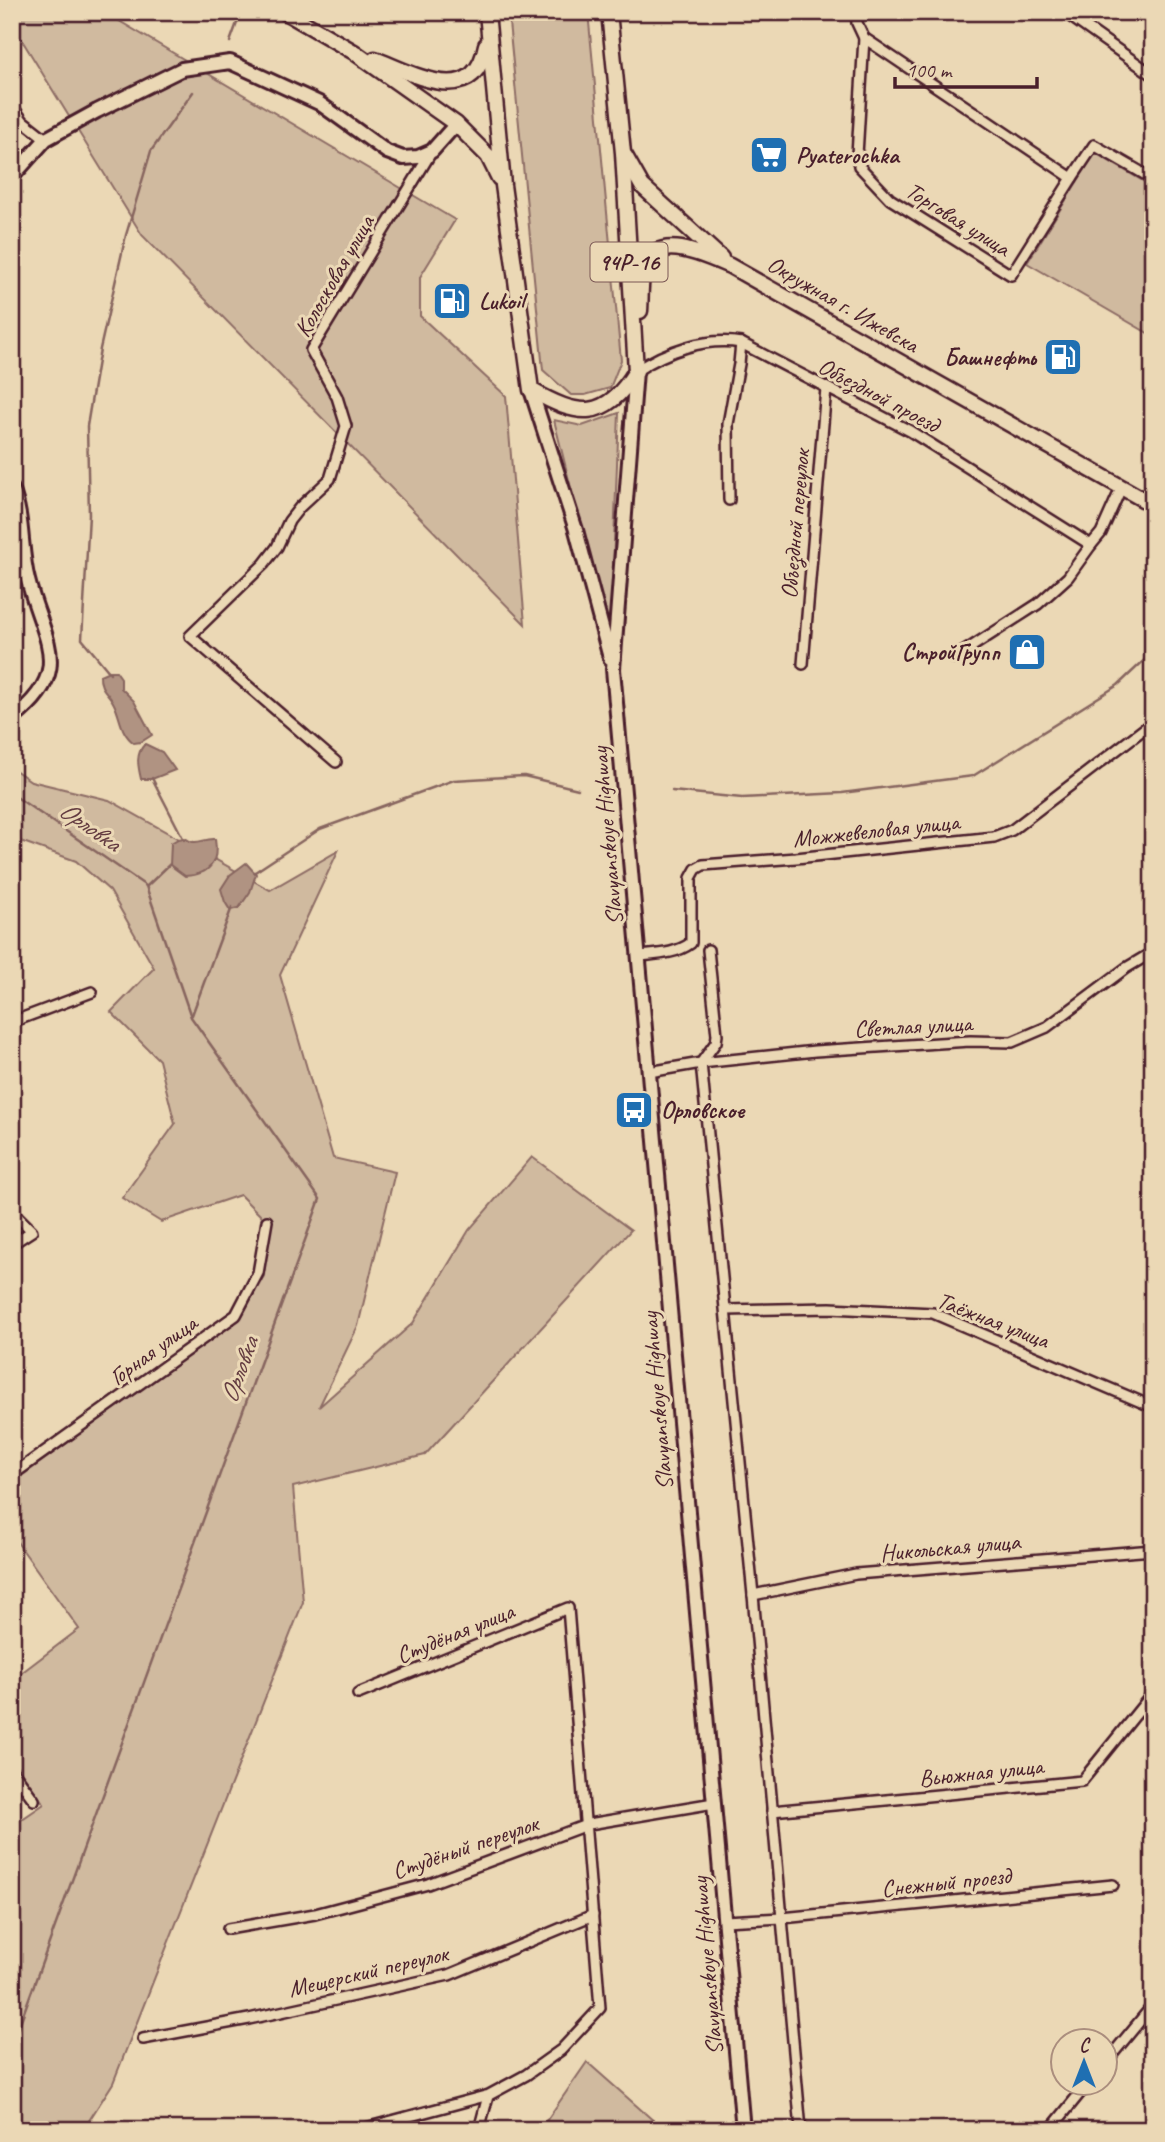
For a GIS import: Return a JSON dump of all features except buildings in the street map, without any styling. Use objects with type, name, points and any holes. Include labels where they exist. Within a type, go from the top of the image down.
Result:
[{"type":"main road","points":[[285,12],[354,52],[456,124],[488,156],[503,185]]},
{"type":"main road","points":[[354,52],[433,81],[452,83],[465,80],[475,72],[482,61],[487,12]]},
{"type":"main road","points":[[487,12],[503,185],[531,390],[568,409],[590,410],[611,402],[625,389],[636,371]]},
{"type":"main road","name":"94Р-16","points":[[609,12],[623,152],[636,371]]},
{"type":"main road","points":[[12,177],[46,139],[97,111],[182,69],[230,62],[319,103],[387,152],[403,158],[418,157],[432,151]]},
{"type":"main road","name":"Колосковая улица","points":[[432,151],[456,124]]},
{"type":"main road","name":"Окружная г. Ижевска","points":[[623,152],[642,186],[730,266]]},
{"type":"main road","name":"Окружная г. Ижевска","points":[[636,371],[643,270],[649,258],[667,248],[690,250],[730,266],[1153,505]]},
{"type":"main road","name":"Slavyanskoye Highway","points":[[612,669],[636,371]]},
{"type":"main road","name":"Slavyanskoye Highway","points":[[531,390],[576,530],[612,669],[743,2130]]},
{"type":"main road","points":[[12,489],[19,517],[27,579],[47,637],[51,661],[42,691],[12,719]]},
{"type":"street","points":[[856,12],[857,23],[864,38],[1072,178],[1094,145],[1153,178]]},
{"type":"street","points":[[1064,12],[1153,75]]},
{"type":"street","name":"Торговая улица","points":[[864,38],[857,155],[859,166],[890,199],[1011,275],[1072,178]]},
{"type":"street","points":[[12,106],[23,121],[46,139]]},
{"type":"street","name":"Колосковая улица","points":[[335,762],[190,636],[264,564],[300,506],[330,479],[346,426],[337,397],[310,350],[432,151]]},
{"type":"street","name":"Объездной проезд","points":[[636,371],[673,351],[721,340],[741,343],[910,431],[1091,545]]},
{"type":"street","points":[[729,500],[728,424],[741,343]]},
{"type":"street","name":"Объездной переулок","points":[[803,664],[826,388]]},
{"type":"street","points":[[954,659],[1038,604],[1068,576],[1101,533],[1122,486]]},
{"type":"street","name":"Можжевеловая улица","points":[[639,956],[668,953],[683,949],[691,943],[691,877],[696,869],[703,865],[796,858],[994,836],[1012,830],[1153,722]]},
{"type":"street","points":[[708,950],[717,1035],[716,1042],[701,1063],[753,1595],[801,2130]]},
{"type":"street","name":"Светлая улица","points":[[649,1072],[701,1063],[815,1051],[970,1041],[1012,1042],[1047,1027],[1153,951]]},
{"type":"street","points":[[12,1022],[92,992]]},
{"type":"street","points":[[12,1210],[32,1231],[12,1244]]},
{"type":"street","name":"Горная улица","points":[[12,1475],[236,1315],[258,1273],[267,1221]]},
{"type":"street","name":"Таёжная улица","points":[[726,1310],[830,1308],[933,1313],[1153,1407]]},
{"type":"street","name":"Никольская улица","points":[[753,1595],[856,1574],[1153,1550]]},
{"type":"street","name":"Студёная улица","points":[[358,1694],[568,1608],[585,1825]]},
{"type":"street","name":"Вьюжная улица","points":[[772,1811],[1082,1781],[1153,1693]]},
{"type":"street","points":[[12,1770],[34,1800]]},
{"type":"street","name":"Студёный переулок","points":[[228,1929],[315,1914],[428,1884],[585,1825],[714,1803]]},
{"type":"street","points":[[358,2130],[488,2096],[526,2075],[561,2050],[600,2008],[585,1825]]},
{"type":"street","name":"Снежный проезд","points":[[724,1921],[782,1919],[1114,1885]]},
{"type":"street","name":"Мещерский переулок","points":[[143,2039],[249,2019],[449,1975],[593,1915]]},
{"type":"street","points":[[1120,2044],[1153,2005]]},
{"type":"street","points":[[479,2130],[488,2096]]},
{"type":"street","points":[[1050,2130],[1078,2096]]},
{"type":"shaded area","points":[[12,12],[104,12],[455,220],[420,277],[420,316],[506,396],[525,624],[142,235],[12,24]]},
{"type":"shaded area","points":[[508,12],[588,12],[621,360],[610,388],[585,395],[571,395],[543,370]]},
{"type":"shaded area","points":[[1095,153],[1153,187],[1153,336],[1027,263]]},
{"type":"shaded area","points":[[619,413],[610,645],[554,420],[582,426]]},
{"type":"shaded area","points":[[116,671],[121,678],[121,688],[134,701],[152,735],[141,742],[134,743],[126,735],[114,704],[101,684],[100,675]]},
{"type":"shaded area","points":[[145,744],[162,752],[175,770],[152,779],[141,779],[139,756]]},
{"type":"shaded area","points":[[12,768],[31,781],[109,800],[270,890],[338,851],[280,975],[333,1158],[395,1172],[358,1326],[319,1407],[413,1323],[469,1230],[532,1157],[631,1230],[425,1455],[293,1487],[303,1602],[113,2083],[83,2130],[12,2130],[12,1826],[44,1804],[12,1759],[12,1680],[79,1629],[12,1535],[12,1483],[241,1317],[264,1276],[267,1222],[240,1195],[161,1222],[122,1198],[175,1124],[159,1060],[111,1012],[154,968],[110,891],[76,861],[12,838]]},
{"type":"shaded area","points":[[185,838],[196,842],[215,839],[216,854],[207,870],[185,876],[170,865],[171,843]]},
{"type":"shaded area","points":[[246,863],[256,874],[250,892],[239,908],[230,910],[221,889],[230,875]]},
{"type":"shaded area","points":[[587,2062],[664,2130],[540,2130]]},
{"type":"waterway","points":[[230,42],[241,12]]},
{"type":"waterway","points":[[110,673],[82,639],[89,515],[87,426],[100,349],[126,235],[151,151],[193,92]]},
{"type":"waterway","points":[[672,791],[742,798],[842,793],[973,776],[1118,685],[1153,652]]},
{"type":"waterway","points":[[255,872],[320,829],[454,780],[524,776],[578,789]]},
{"type":"waterway","points":[[152,778],[184,840]]},
{"type":"waterway","name":"Орловка","points":[[12,794],[146,886],[191,1017],[320,1199],[12,2045]]},
{"type":"waterway","points":[[147,886],[170,864]]},
{"type":"waterway","points":[[192,1015],[232,907]]},
{"type":"place","name":"Pyaterochka","points":[[769,155]]},
{"type":"place","name":"Lukoil","points":[[452,301]]},
{"type":"place","name":"Башнефть","points":[[1063,357]]},
{"type":"place","name":"СтройГрупп","points":[[1027,652]]},
{"type":"place","name":"Орловское","points":[[634,1110]]}]
